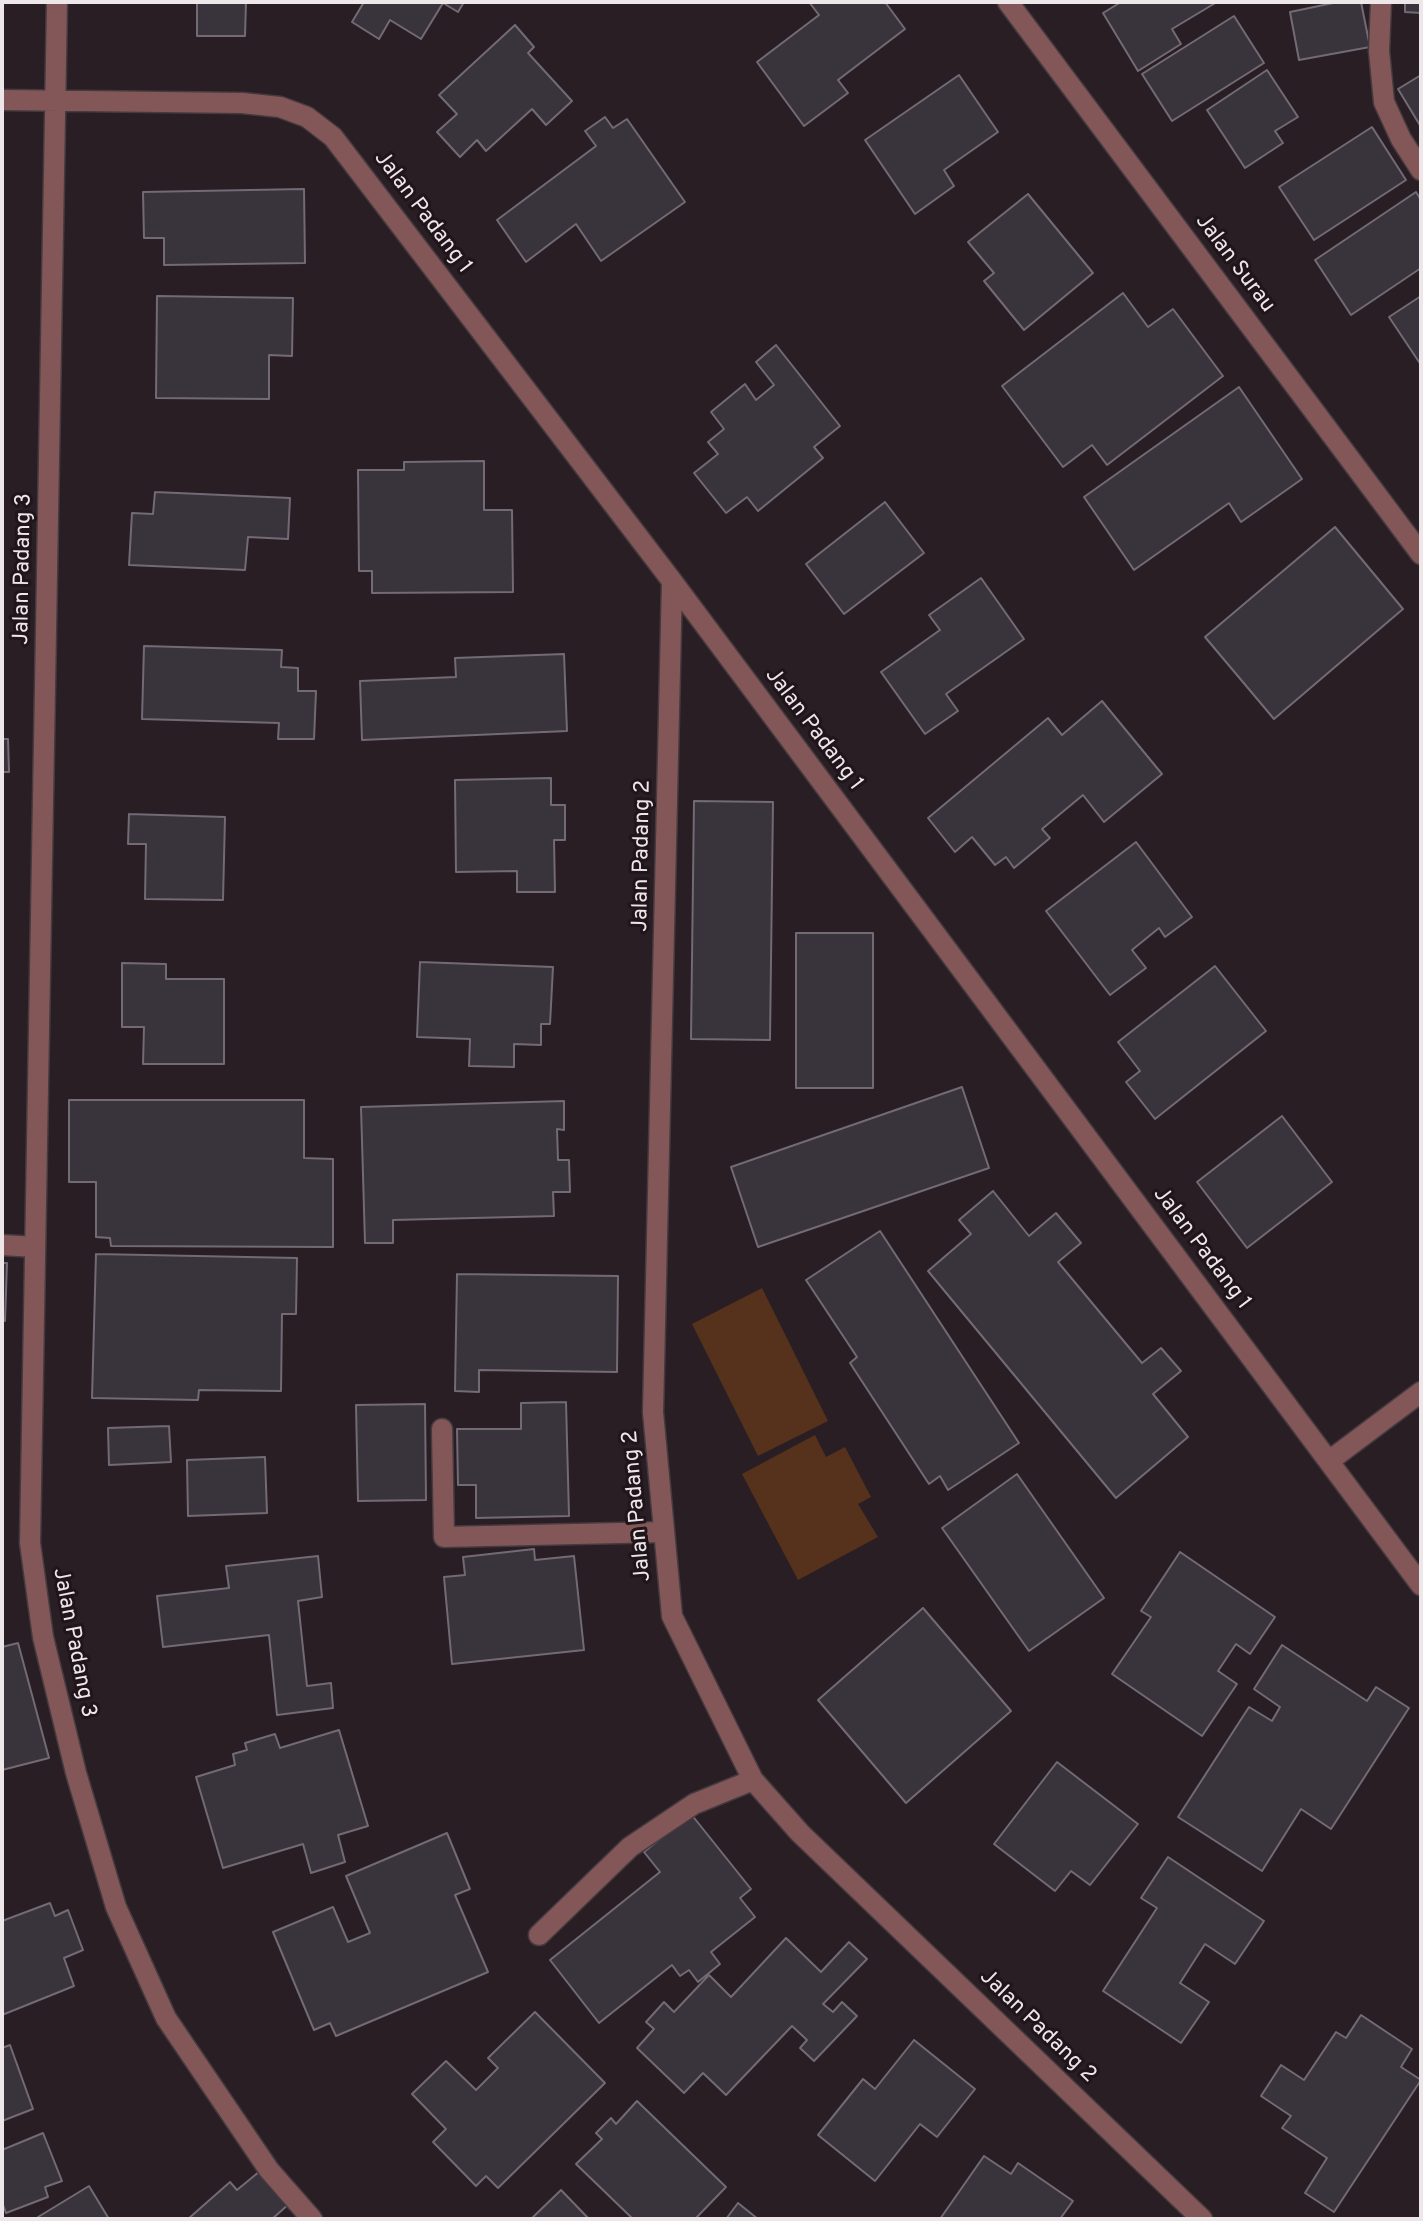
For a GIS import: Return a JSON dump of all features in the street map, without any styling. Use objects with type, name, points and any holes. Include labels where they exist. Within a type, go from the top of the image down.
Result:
[{"type":"street","name":"Jalan Padang 3","points":[[57,2],[30,1543],[43,1637],[76,1773],[116,1907],[166,2018],[269,2170],[312,2219]]},
{"type":"street","name":"Jalan Surau","points":[[1008,2],[1421,554]]},
{"type":"street","points":[[1381,2],[1379,51],[1384,102],[1401,139],[1421,170]]},
{"type":"street","name":"Jalan Padang 1","points":[[2,100],[242,103],[280,107],[307,117],[333,137],[672,581],[1421,1585]]},
{"type":"street","name":"Jalan Padang 2","points":[[672,581],[653,1412],[672,1616],[753,1780],[800,1833],[1202,2219]]},
{"type":"street","points":[[2,1245],[35,1247]]},
{"type":"street","points":[[1329,1461],[1421,1392]]},
{"type":"street","points":[[442,1429],[444,1537],[664,1532]]},
{"type":"street","points":[[539,1935],[630,1847],[694,1804],[753,1780]]},
{"type":"shaded area","points":[[762,1288],[828,1421],[758,1456],[692,1324]]},
{"type":"shaded area","points":[[815,1435],[826,1457],[845,1447],[871,1497],[858,1504],[878,1537],[798,1580],[742,1474]]},
{"type":"building","points":[[197,2],[246,2],[245,36],[197,36]]},
{"type":"building","points":[[364,2],[464,2],[458,12],[443,3],[421,39],[390,20],[379,39],[352,22]]},
{"type":"building","points":[[809,2],[885,2],[905,29],[838,80],[848,93],[804,126],[757,62],[819,15]]},
{"type":"building","points":[[1121,2],[1217,2],[1172,29],[1181,44],[1138,71],[1103,13]]},
{"type":"building","points":[[1338,2],[1361,2],[1370,47],[1299,60],[1290,12]]},
{"type":"building","points":[[1405,2],[1421,2],[1421,13],[1405,12]]},
{"type":"building","points":[[1234,16],[1264,63],[1172,121],[1142,74]]},
{"type":"building","points":[[515,25],[534,47],[528,53],[572,101],[546,125],[532,109],[486,151],[477,140],[460,157],[437,132],[457,114],[439,95]]},
{"type":"building","points":[[1267,70],[1298,117],[1275,131],[1283,143],[1245,168],[1207,110]]},
{"type":"building","points":[[959,75],[998,132],[944,170],[954,186],[915,214],[865,140]]},
{"type":"building","points":[[1421,75],[1421,127],[1398,89]]},
{"type":"building","points":[[605,117],[613,128],[627,119],[685,202],[601,261],[576,224],[526,262],[497,220],[596,146],[585,131]]},
{"type":"building","points":[[1372,127],[1406,180],[1314,240],[1279,187]]},
{"type":"building","points":[[304,189],[305,263],[164,265],[164,238],[144,238],[143,192]]},
{"type":"building","points":[[1416,192],[1421,200],[1421,268],[1351,315],[1315,260]]},
{"type":"building","points":[[1028,194],[1093,273],[1024,330],[984,281],[994,273],[968,242]]},
{"type":"building","points":[[1123,293],[1148,327],[1173,309],[1223,376],[1107,465],[1092,445],[1063,467],[1002,386]]},
{"type":"building","points":[[157,296],[293,298],[292,356],[269,355],[269,399],[156,398]]},
{"type":"building","points":[[1421,296],[1421,365],[1389,317]]},
{"type":"building","points":[[776,345],[840,426],[814,447],[823,458],[758,511],[747,497],[726,513],[694,473],[718,454],[708,442],[724,429],[711,412],[745,384],[756,400],[774,385],[756,362]]},
{"type":"building","points":[[1239,387],[1302,479],[1241,522],[1229,503],[1134,570],[1084,497]]},
{"type":"building","points":[[484,461],[484,510],[512,510],[513,592],[372,593],[372,571],[359,571],[358,470],[404,470],[404,462]]},
{"type":"building","points":[[155,492],[290,498],[288,539],[248,537],[245,570],[129,565],[132,513],[153,514]]},
{"type":"building","points":[[885,502],[924,553],[844,614],[806,564]]},
{"type":"building","points":[[1335,527],[1403,609],[1274,719],[1205,637]]},
{"type":"building","points":[[981,578],[1024,639],[946,694],[958,711],[925,734],[881,672],[940,630],[929,615]]},
{"type":"building","points":[[144,646],[282,650],[281,667],[298,668],[298,691],[316,691],[314,739],[278,739],[279,723],[142,719]]},
{"type":"building","points":[[564,654],[567,731],[362,740],[360,681],[456,677],[455,658]]},
{"type":"building","points":[[1102,701],[1162,774],[1104,822],[1083,795],[1042,829],[1050,838],[1014,868],[1006,857],[995,865],[972,837],[955,852],[928,818],[1048,718],[1062,735]]},
{"type":"building","points":[[2,739],[8,739],[9,772],[2,772]]},
{"type":"building","points":[[551,778],[551,805],[565,805],[565,840],[554,840],[555,892],[517,892],[517,871],[456,872],[455,780]]},
{"type":"building","points":[[694,801],[773,802],[770,1040],[691,1039]]},
{"type":"building","points":[[129,814],[225,817],[223,900],[145,899],[146,844],[128,844]]},
{"type":"building","points":[[1136,842],[1192,917],[1165,937],[1159,928],[1132,950],[1146,968],[1110,995],[1046,911]]},
{"type":"building","points":[[796,933],[873,933],[873,1088],[796,1088]]},
{"type":"building","points":[[420,962],[553,967],[550,1024],[541,1024],[541,1045],[514,1044],[514,1067],[469,1066],[470,1039],[417,1037]]},
{"type":"building","points":[[122,963],[166,964],[166,979],[224,979],[224,1064],[143,1064],[144,1027],[122,1027]]},
{"type":"building","points":[[1215,966],[1266,1031],[1155,1119],[1126,1082],[1140,1071],[1118,1042]]},
{"type":"building","points":[[962,1087],[989,1168],[758,1247],[731,1167]]},
{"type":"building","points":[[69,1100],[304,1100],[304,1158],[333,1159],[333,1247],[111,1246],[110,1238],[96,1237],[96,1182],[69,1182]]},
{"type":"building","points":[[564,1101],[564,1130],[557,1129],[558,1160],[569,1160],[570,1192],[553,1192],[554,1216],[393,1220],[393,1243],[365,1243],[361,1107]]},
{"type":"building","points":[[1282,1116],[1332,1182],[1247,1248],[1197,1182]]},
{"type":"building","points":[[993,1191],[1029,1236],[1056,1213],[1081,1243],[1058,1262],[1142,1363],[1161,1348],[1181,1371],[1153,1394],[1188,1437],[1116,1498],[928,1271],[971,1234],[959,1220]]},
{"type":"building","points":[[880,1231],[1019,1443],[948,1490],[940,1476],[929,1484],[850,1363],[857,1357],[806,1280]]},
{"type":"building","points":[[96,1254],[297,1258],[296,1314],[282,1314],[281,1391],[199,1390],[198,1400],[92,1398]]},
{"type":"building","points":[[2,1263],[7,1263],[5,1321],[2,1320]]},
{"type":"building","points":[[457,1274],[618,1276],[617,1372],[479,1370],[479,1392],[455,1391]]},
{"type":"building","points":[[566,1402],[569,1516],[476,1518],[476,1485],[458,1485],[457,1429],[521,1429],[521,1403]]},
{"type":"building","points":[[425,1404],[426,1500],[358,1501],[356,1405]]},
{"type":"building","points":[[169,1426],[171,1462],[109,1465],[108,1428]]},
{"type":"building","points":[[265,1457],[267,1513],[188,1516],[187,1460]]},
{"type":"building","points":[[1017,1474],[1104,1598],[1029,1651],[942,1528]]},
{"type":"building","points":[[534,1549],[535,1560],[574,1556],[584,1650],[452,1664],[444,1577],[465,1575],[463,1557]]},
{"type":"building","points":[[1180,1552],[1275,1617],[1250,1654],[1236,1644],[1218,1671],[1237,1684],[1202,1736],[1112,1674],[1151,1617],[1141,1611]]},
{"type":"building","points":[[318,1556],[322,1597],[298,1601],[307,1686],[331,1683],[333,1708],[277,1715],[269,1635],[163,1647],[157,1596],[229,1588],[226,1566]]},
{"type":"building","points":[[923,1608],[1011,1711],[906,1803],[818,1700]]},
{"type":"building","points":[[18,1643],[49,1758],[2,1770],[2,1647]]},
{"type":"building","points":[[1282,1645],[1367,1701],[1376,1687],[1409,1708],[1331,1829],[1301,1809],[1262,1871],[1178,1817],[1249,1707],[1272,1721],[1280,1707],[1254,1689]]},
{"type":"building","points":[[339,1730],[368,1826],[338,1835],[345,1862],[311,1873],[303,1844],[223,1868],[196,1777],[235,1765],[233,1754],[247,1750],[245,1743],[275,1734],[280,1748]]},
{"type":"building","points":[[1057,1762],[1138,1824],[1090,1885],[1071,1871],[1055,1891],[994,1844]]},
{"type":"building","points":[[691,1814],[751,1889],[740,1898],[755,1917],[711,1952],[720,1964],[698,1982],[689,1970],[680,1976],[672,1965],[599,2023],[550,1960],[660,1872],[644,1852]]},
{"type":"building","points":[[447,1833],[470,1889],[455,1895],[488,1972],[336,2036],[330,2023],[314,2030],[273,1932],[333,1907],[348,1942],[370,1933],[346,1876]]},
{"type":"building","points":[[1168,1857],[1264,1921],[1235,1964],[1205,1944],[1180,1983],[1209,2002],[1181,2043],[1103,1991],[1157,1908],[1141,1898]]},
{"type":"building","points":[[50,1903],[55,1916],[68,1910],[83,1950],[64,1958],[74,1986],[2,2015],[2,1921]]},
{"type":"building","points":[[786,1938],[821,1972],[849,1942],[867,1959],[823,2004],[833,2012],[842,2002],[857,2016],[814,2061],[800,2048],[807,2040],[792,2026],[726,2095],[703,2073],[684,2093],[637,2048],[654,2029],[646,2022],[664,2002],[674,2012],[709,1975],[731,1997]]},
{"type":"building","points":[[535,2012],[605,2083],[498,2188],[486,2176],[476,2186],[433,2142],[446,2129],[412,2094],[446,2061],[476,2090],[498,2068],[488,2058]]},
{"type":"building","points":[[1361,2015],[1412,2049],[1401,2067],[1421,2080],[1334,2212],[1305,2193],[1327,2158],[1282,2128],[1291,2116],[1261,2096],[1281,2065],[1304,2080],[1336,2032],[1346,2038]]},
{"type":"building","points":[[914,2040],[975,2089],[937,2137],[920,2124],[875,2181],[818,2135],[863,2079],[875,2089]]},
{"type":"building","points":[[10,2045],[33,2109],[2,2121],[2,2048]]},
{"type":"building","points":[[637,2101],[726,2187],[695,2219],[633,2219],[576,2164],[602,2139],[596,2133],[611,2118],[616,2124]]},
{"type":"building","points":[[43,2133],[62,2181],[45,2187],[48,2197],[6,2213],[2,2202],[2,2150]]},
{"type":"building","points":[[984,2156],[1011,2174],[1018,2163],[1073,2201],[1060,2219],[940,2219]]},
{"type":"building","points":[[260,2171],[289,2204],[272,2219],[188,2219],[230,2182],[237,2190]]},
{"type":"building","points":[[89,2186],[109,2219],[38,2217]]},
{"type":"building","points":[[561,2190],[589,2219],[531,2219]]},
{"type":"building","points":[[738,2203],[758,2219],[726,2219]]}]
